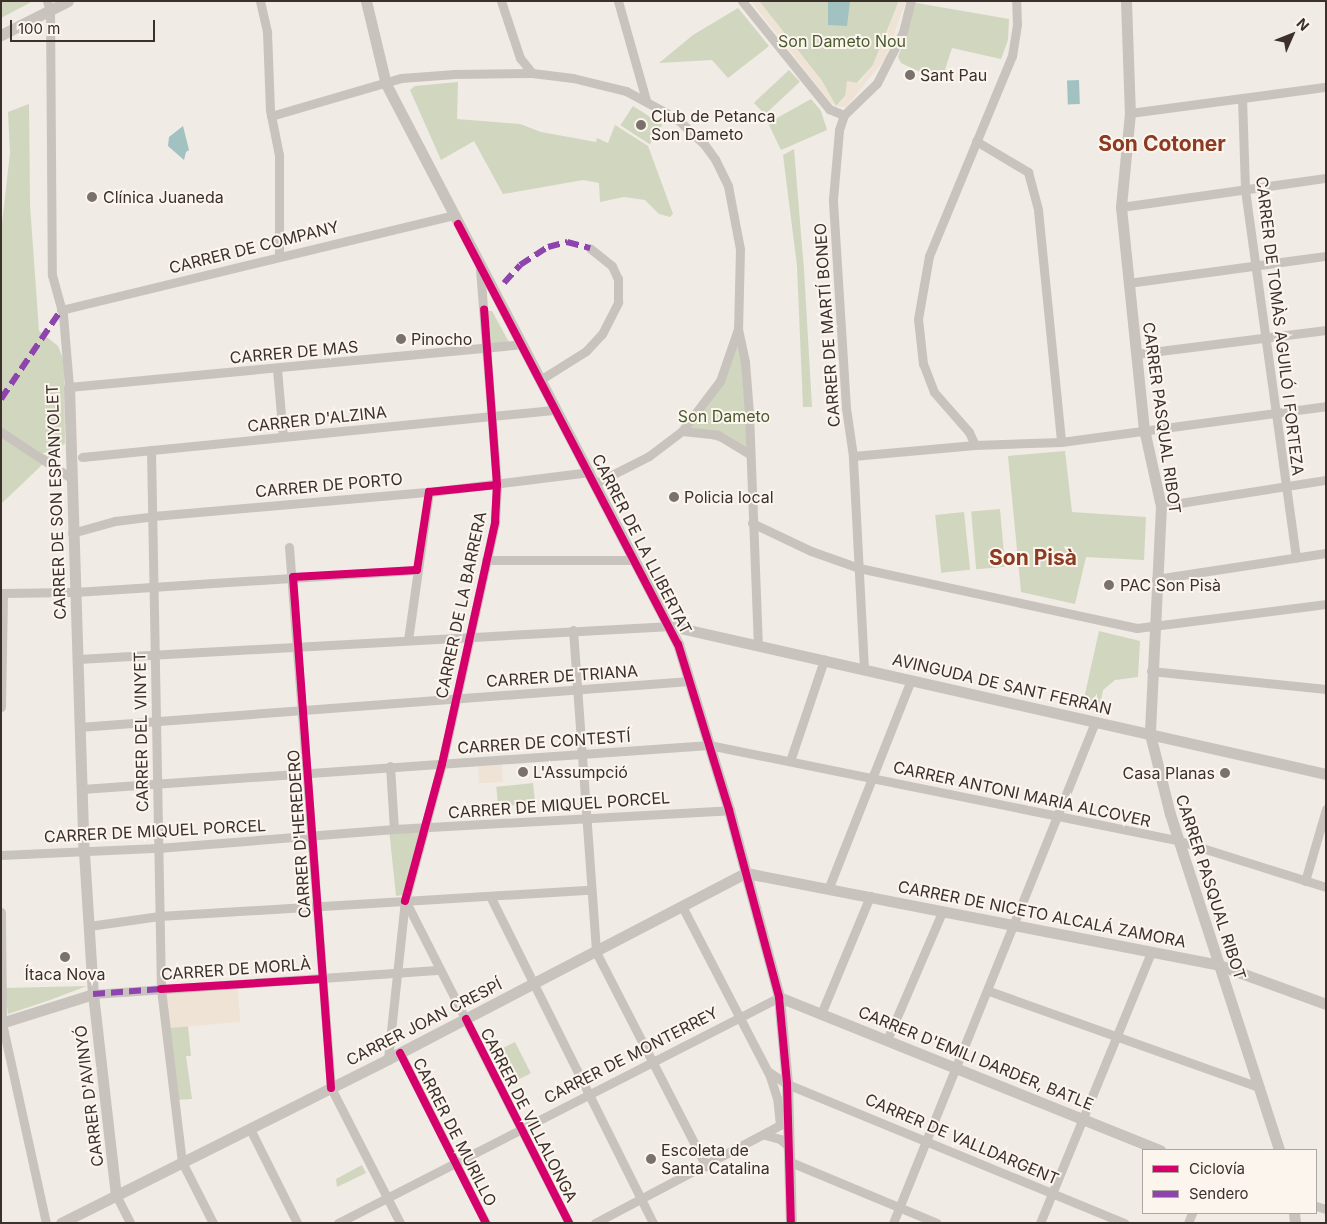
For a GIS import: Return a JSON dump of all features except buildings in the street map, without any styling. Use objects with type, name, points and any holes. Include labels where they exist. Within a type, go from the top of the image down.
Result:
[{"type":"street","points":[[1,36],[48,6],[68,1]]},
{"type":"street","points":[[260,1],[267,32],[271,116],[279,155],[279,256]]},
{"type":"street","name":"CARRER DE LA LLIBERTAT","points":[[366,1],[386,84],[521,344],[671,626],[729,810],[779,997],[787,1084],[787,1145],[791,1223]]},
{"type":"street","points":[[501,1],[520,58],[532,73]]},
{"type":"street","points":[[618,1],[646,100]]},
{"type":"street","points":[[742,1],[829,109],[844,115],[877,83],[903,32],[911,1]]},
{"type":"street","points":[[975,445],[969,432],[934,392],[924,364],[918,319],[929,256],[1012,56],[1017,25],[1016,1]]},
{"type":"street","name":"CARRER PASQUAL RIBOT","points":[[1126,1],[1130,113],[1121,207],[1144,429],[1161,506],[1151,671],[1150,734],[1180,842],[1279,1149]]},
{"type":"street","name":"CARRER DE SON ESPANYOLET","points":[[48,6],[52,275],[61,310],[69,386],[70,478],[78,659],[78,727],[93,994]]},
{"type":"street","points":[[271,116],[425,75],[532,73],[574,78],[626,91],[646,100],[676,118],[704,144],[715,159],[728,186],[740,249],[738,329],[745,362],[758,645]]},
{"type":"street","points":[[1130,113],[1326,87]]},
{"type":"street","name":"CARRER DE TOMÀS AGUILÓ I FORTEZA","points":[[1242,98],[1245,190],[1278,413],[1296,557]]},
{"type":"street","name":"CARRER DE MARTÍ BONEO","points":[[844,115],[839,130],[833,199],[846,408],[853,456],[864,669]]},
{"type":"street","points":[[976,142],[1028,172],[1038,210],[1061,442]]},
{"type":"street","points":[[1121,207],[1326,178]]},
{"type":"street","name":"CARRER DE COMPANY","points":[[61,310],[454,215]]},
{"type":"street","points":[[540,380],[586,351],[605,329],[618,302],[618,279],[612,266],[590,248]]},
{"type":"street","points":[[1128,283],[1326,256]]},
{"type":"street","name":"CARRER DE LA BARRERA","points":[[388,1059],[405,901],[442,764],[468,636],[495,522],[497,485],[480,265]]},
{"type":"street","points":[[596,483],[648,456],[682,431],[720,381],[738,329]]},
{"type":"street","points":[[1136,354],[1326,330]]},
{"type":"street","name":"CARRER DE MAS","points":[[69,386],[277,370],[521,344]]},
{"type":"street","points":[[277,370],[283,437]]},
{"type":"street","points":[[853,456],[975,445],[1061,442],[1144,429],[1326,406]]},
{"type":"street","name":"CARRER D'ALZINA","points":[[82,457],[556,410]]},
{"type":"street","points":[[682,431],[718,435],[748,454]]},
{"type":"street","points":[[1,432],[70,478]]},
{"type":"street","name":"CARRER DEL VINYET","points":[[151,450],[161,989],[182,1162]]},
{"type":"street","name":"CARRER DE PORTO","points":[[72,533],[115,521],[153,516],[429,492],[590,472]]},
{"type":"street","points":[[1161,506],[1326,480]]},
{"type":"street","points":[[408,640],[429,492]]},
{"type":"street","points":[[752,523],[811,551],[859,568],[1137,628],[1326,604]]},
{"type":"street","points":[[290,547],[293,577]]},
{"type":"street","points":[[1156,580],[1326,552]]},
{"type":"street","points":[[486,560],[635,560]]},
{"type":"street","points":[[1,707],[2,593],[75,592],[418,570]]},
{"type":"street","name":"CARRER D'HEREDERO","points":[[293,577],[331,1088]]},
{"type":"street","points":[[78,659],[155,657],[298,646],[671,626]]},
{"type":"street","name":"AVINGUDA DE SANT FERRAN","points":[[671,626],[1326,774]]},
{"type":"street","points":[[573,630],[589,890],[596,952],[706,1166]]},
{"type":"street","points":[[790,761],[824,660]]},
{"type":"street","points":[[1151,671],[1326,689]]},
{"type":"street","points":[[829,887],[911,680]]},
{"type":"street","name":"CARRER DE TRIANA","points":[[78,727],[689,681]]},
{"type":"street","points":[[893,1223],[1059,818],[1095,722]]},
{"type":"street","name":"CARRER ANTONI MARIA ALCOVER","points":[[709,745],[1180,842],[1326,887]]},
{"type":"street","name":"CARRER DE CONTESTÍ","points":[[82,789],[390,766],[581,756],[709,745]]},
{"type":"street","points":[[390,766],[394,829]]},
{"type":"street","points":[[1305,880],[1326,809]]},
{"type":"street","name":"CARRER DE MIQUEL PORCEL","points":[[1,854],[158,848],[394,829],[729,810]]},
{"type":"street","name":"CARRER DE NICETO ALCALÁ ZAMORA","points":[[746,873],[829,887],[942,912],[1219,966],[1326,1004]]},
{"type":"street","name":"CARRER JOAN CRESPÍ","points":[[61,1223],[400,1053],[746,873]]},
{"type":"street","points":[[89,926],[159,916],[589,890]]},
{"type":"street","points":[[490,896],[653,1223]]},
{"type":"street","points":[[822,1014],[870,896]]},
{"type":"street","name":"CARRER DE VILLALONGA","points":[[405,901],[569,1223]]},
{"type":"street","points":[[596,1223],[766,1135],[780,1125],[778,1098],[766,1069],[682,906]]},
{"type":"street","points":[[1,912],[2,1023],[46,1223]]},
{"type":"street","points":[[886,1040],[942,912]]},
{"type":"street","points":[[1040,1223],[1151,953]]},
{"type":"street","name":"CARRER DE MORLÀ","points":[[93,994],[440,970]]},
{"type":"street","points":[[988,991],[1259,1087]]},
{"type":"street","points":[[2,1023],[93,994]]},
{"type":"street","name":"CARRER D'AVINYÓ","points":[[93,994],[116,1195]]},
{"type":"street","name":"CARRER D'EMILI DARDER, BATLE","points":[[779,997],[1157,1149]]},
{"type":"street","name":"CARRER DE MONTERREY","points":[[338,1223],[779,997]]},
{"type":"street","name":"CARRER DE MURILLO","points":[[400,1053],[486,1223]]},
{"type":"street","name":"CARRER DE VALLDARGENT","points":[[766,1069],[787,1084],[928,1140],[1125,1223]]},
{"type":"street","points":[[331,1088],[400,1223]]},
{"type":"street","points":[[250,1129],[297,1223]]},
{"type":"street","points":[[766,1135],[780,1139],[787,1145]]},
{"type":"street","points":[[788,1161],[937,1223]]},
{"type":"street","points":[[182,1162],[213,1223]]},
{"type":"street","points":[[116,1195],[130,1223]]},
{"type":"green space","points":[[1,1],[33,1],[1,18]]},
{"type":"green space","name":"Son Dameto Nou","points":[[759,1],[899,1],[873,65],[836,106],[822,81]]},
{"type":"green space","points":[[911,2],[1009,19],[1008,40],[1001,59],[952,48],[941,82],[901,63],[898,57],[907,33]]},
{"type":"green space","points":[[738,8],[769,46],[728,78],[712,60],[659,63],[693,35]]},
{"type":"green space","points":[[789,70],[800,82],[765,114],[754,103]]},
{"type":"green space","points":[[458,82],[457,119],[520,124],[541,132],[596,142],[597,138],[608,143],[615,125],[648,146],[673,214],[670,217],[659,214],[645,200],[624,197],[600,202],[599,183],[583,180],[503,194],[474,141],[441,160],[410,90],[415,86]]},
{"type":"green space","points":[[811,99],[821,111],[827,130],[781,150],[768,123]]},
{"type":"green space","points":[[29,104],[30,205],[39,331],[58,346],[64,361],[65,443],[1,504],[1,232],[10,153],[8,112]]},
{"type":"green space","name":"Club de Petanca Son Dameto","points":[[633,106],[662,125],[650,144],[620,125]]},
{"type":"green space","points":[[794,149],[804,270],[812,407],[803,407],[797,266],[783,155]]},
{"type":"green space","points":[[488,311],[492,311],[510,344],[491,346]]},
{"type":"green space","name":"Son Dameto","points":[[740,336],[748,450],[685,431],[721,378]]},
{"type":"green space","name":"Son Pisà","points":[[1065,451],[1072,512],[1146,517],[1144,560],[1086,557],[1075,604],[1021,592],[1008,456]]},
{"type":"green space","points":[[1000,509],[1005,567],[976,569],[971,512]]},
{"type":"green space","points":[[964,512],[970,570],[941,573],[935,515]]},
{"type":"green space","points":[[1099,631],[1140,641],[1138,677],[1115,680],[1103,690],[1100,706],[1083,703]]},
{"type":"green space","points":[[533,783],[535,803],[498,807],[496,787]]},
{"type":"green space","points":[[427,828],[409,894],[396,896],[389,829]]},
{"type":"green space","points":[[87,986],[50,1000],[8,1014],[5,988]]},
{"type":"green space","points":[[164,990],[188,1026],[191,1056],[186,1056],[192,1099],[177,1100]]},
{"type":"green space","points":[[515,1042],[531,1073],[513,1082],[497,1051]]},
{"type":"green space","points":[[362,1165],[366,1173],[337,1187],[336,1179]]},
{"type":"shaded area","points":[[751,1],[759,1],[822,81],[836,106],[830,102]]},
{"type":"shaded area","points":[[899,1],[906,1],[885,59],[846,107],[836,106],[845,98],[847,81],[859,83],[873,65]]},
{"type":"shaded area","points":[[502,765],[503,782],[479,783],[478,766]]},
{"type":"shaded area","points":[[237,984],[240,1022],[165,1028],[161,991]]},
{"type":"water","points":[[828,1],[850,1],[847,26],[828,25]]},
{"type":"water","points":[[1067,80],[1079,80],[1080,104],[1068,104]]},
{"type":"water","points":[[183,126],[189,150],[186,152],[184,160],[168,146],[169,137]]},
{"type":"marked path","points":[[504,283],[520,265],[548,247],[567,242],[590,248]]},
{"type":"marked path","points":[[1,399],[61,310]]},
{"type":"marked path","points":[[93,994],[161,989]]},
{"type":"cycle path","points":[[458,224],[678,644],[729,810],[779,997],[787,1084],[791,1223]]},
{"type":"cycle path","points":[[405,901],[442,764],[495,522],[497,485],[484,309]]},
{"type":"cycle path","points":[[331,1088],[293,577],[417,570],[429,492],[497,485]]},
{"type":"cycle path","points":[[161,989],[323,979]]},
{"type":"cycle path","points":[[466,1019],[569,1223]]},
{"type":"cycle path","points":[[400,1053],[486,1223]]},
{"type":"place","name":"Sant Pau","points":[[910,75]]},
{"type":"place","name":"Club de Petanca Son Dameto","points":[[641,125]]},
{"type":"place","name":"Clínica Juaneda","points":[[92,197]]},
{"type":"place","name":"Pinocho","points":[[401,339]]},
{"type":"place","name":"Policia local","points":[[674,497]]},
{"type":"place","name":"PAC Son Pisà","points":[[1109,585]]},
{"type":"place","name":"L'Assumpció","points":[[523,772]]},
{"type":"place","name":"Casa Planas","points":[[1225,773]]},
{"type":"place","name":"Ítaca Nova","points":[[65,957]]},
{"type":"place","name":"Escoleta de Santa Catalina","points":[[651,1159]]},
{"type":"district","name":"Son Cotoner","points":[[1162,144]]},
{"type":"district","name":"Son Pisà","points":[[1033,558]]}]
